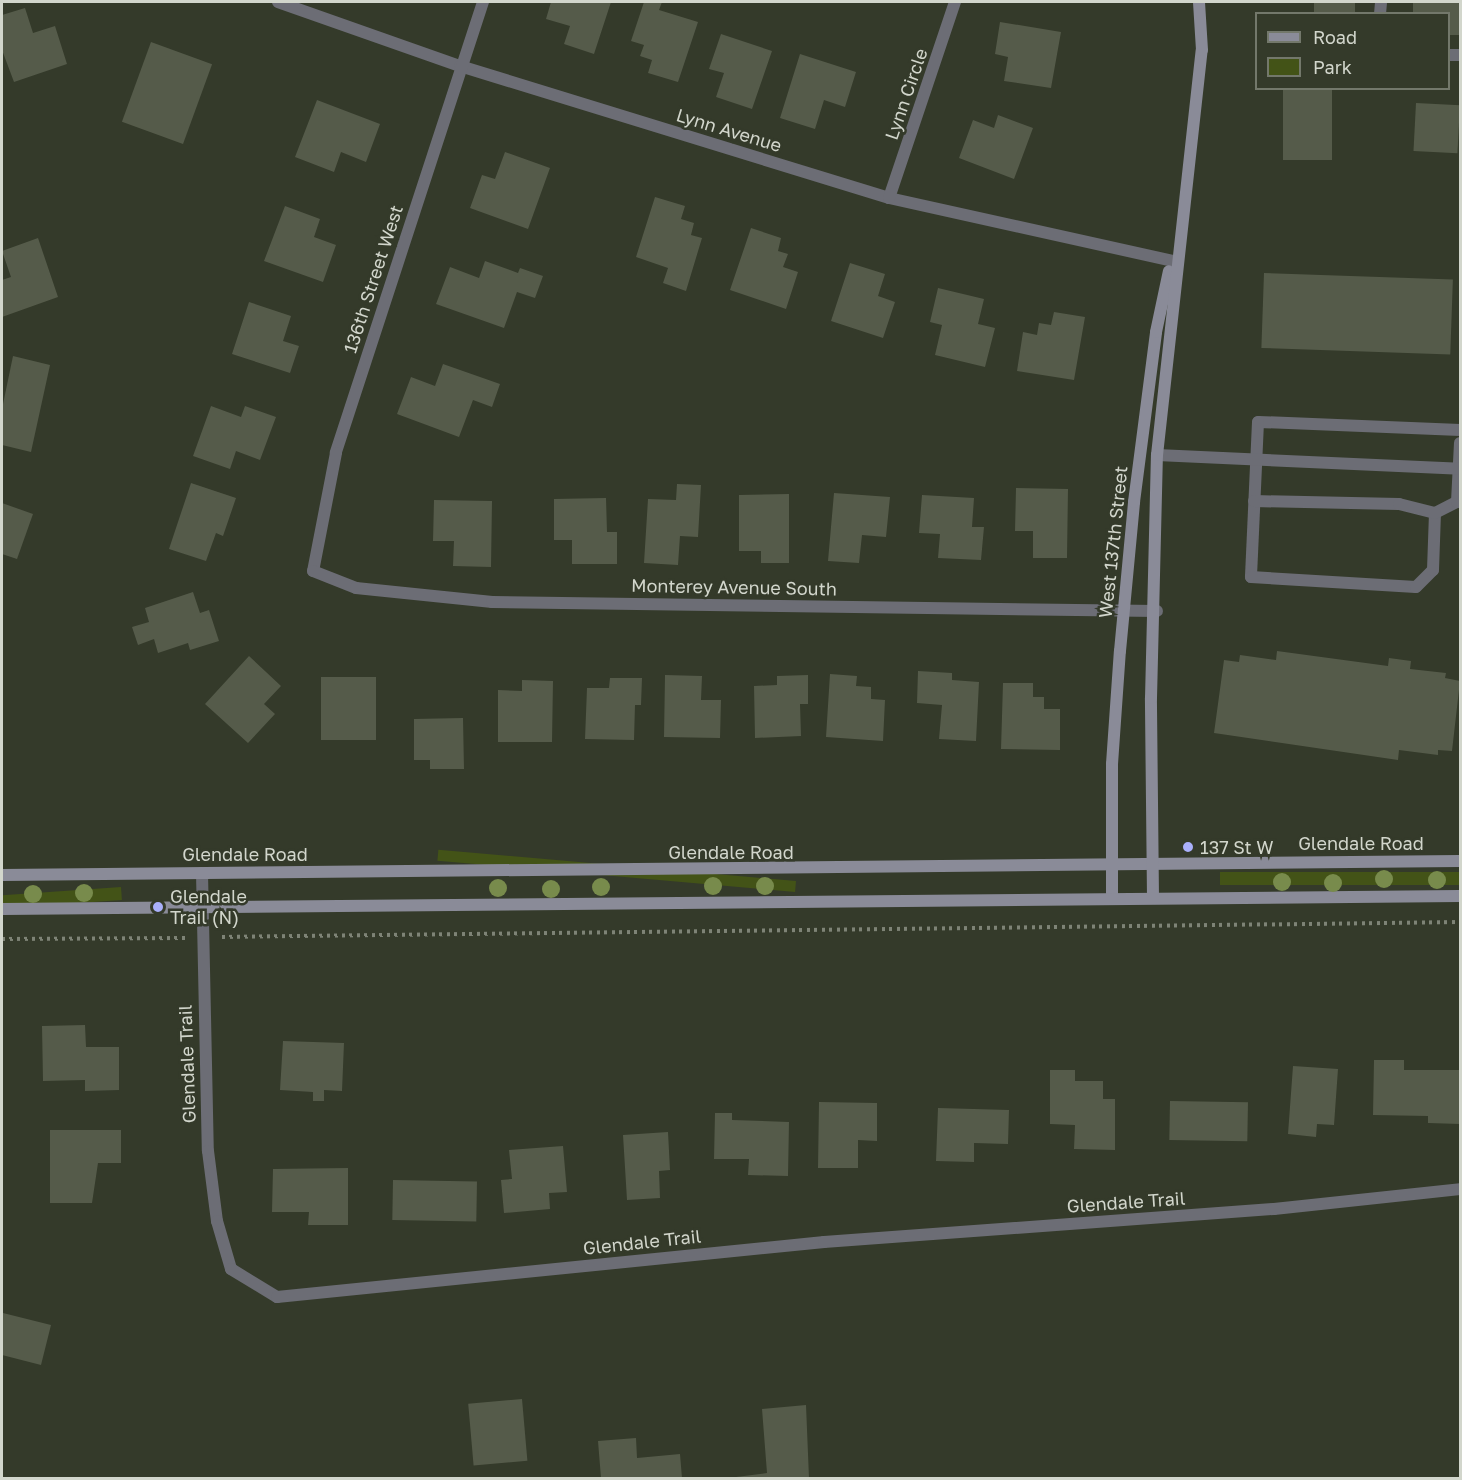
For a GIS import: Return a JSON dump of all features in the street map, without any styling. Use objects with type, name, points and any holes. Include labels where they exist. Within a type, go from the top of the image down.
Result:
[{"type":"main road","name":"West 137th Street","points":[[1112,898],[1112,764],[1124,611],[1156,332],[1174,261],[1186,193],[1202,50],[1199,2]]},
{"type":"main road","name":"West 137th Street","points":[[1153,898],[1157,455],[1174,261]]},
{"type":"main road","name":"Glendale Road","points":[[2,875],[770,870],[1152,862],[1461,861]]},
{"type":"main road","points":[[2,909],[1461,896]]},
{"type":"street","name":"Lynn Avenue","points":[[278,2],[460,66],[889,198],[1174,261]]},
{"type":"street","name":"136th Street West","points":[[314,571],[336,453],[460,66],[483,2]]},
{"type":"street","name":"Lynn Circle","points":[[889,198],[954,2]]},
{"type":"street","points":[[1435,513],[1433,570],[1416,587],[1251,577],[1258,422],[1461,430]]},
{"type":"street","points":[[1254,501],[1399,504],[1435,513],[1457,502],[1461,443]]},
{"type":"street","points":[[1157,455],[1460,469]]},
{"type":"street","name":"Monterey Avenue South","points":[[314,571],[356,588],[492,602],[1156,611]]},
{"type":"street","name":"Glendale Trail","points":[[202,873],[208,1151],[217,1221],[231,1269],[277,1297],[825,1242],[1274,1209],[1461,1189]]},
{"type":"path","points":[[2,939],[1461,922]]},
{"type":"green space","points":[[438,850],[796,881],[795,892],[437,861]]},
{"type":"green space","points":[[1220,872],[1460,872],[1460,885],[1220,885]]},
{"type":"green space","points":[[121,887],[122,900],[3,908],[2,895]]},
{"type":"building","points":[[551,2],[611,2],[594,54],[564,44],[570,26],[546,19]]},
{"type":"building","points":[[644,2],[662,2],[659,10],[698,22],[678,82],[648,73],[652,60],[640,56],[644,45],[631,41]]},
{"type":"building","points":[[1314,2],[1355,2],[1355,12],[1314,12]]},
{"type":"building","points":[[1413,2],[1460,2],[1460,35],[1450,35],[1450,12],[1413,12]]},
{"type":"building","points":[[25,8],[33,33],[55,26],[67,64],[14,82],[2,50],[2,15]]},
{"type":"building","points":[[1000,22],[1061,32],[1051,88],[1004,81],[1008,57],[995,54]]},
{"type":"building","points":[[721,34],[772,51],[752,109],[716,97],[724,73],[709,69]]},
{"type":"building","points":[[151,42],[212,64],[183,144],[122,122]]},
{"type":"building","points":[[800,54],[856,72],[845,107],[824,100],[815,129],[780,118]]},
{"type":"building","points":[[1283,90],[1332,90],[1332,160],[1283,160]]},
{"type":"building","points":[[317,100],[380,124],[366,162],[341,152],[334,172],[295,157]]},
{"type":"building","points":[[1416,103],[1460,105],[1457,153],[1413,151]]},
{"type":"building","points":[[998,115],[1033,128],[1014,179],[959,158],[973,120],[994,128]]},
{"type":"building","points":[[505,152],[550,168],[528,229],[470,208],[482,175],[495,179]]},
{"type":"building","points":[[655,197],[685,206],[681,219],[694,223],[691,235],[702,238],[686,291],[663,283],[668,268],[636,257]]},
{"type":"building","points":[[285,206],[320,219],[314,237],[336,245],[323,282],[264,261]]},
{"type":"building","points":[[751,228],[781,238],[778,251],[788,254],[783,267],[798,272],[786,309],[730,290]]},
{"type":"building","points":[[38,238],[58,297],[2,317],[2,280],[11,277],[2,251]]},
{"type":"building","points":[[485,261],[518,273],[520,268],[543,276],[535,298],[517,292],[504,328],[436,304],[450,267],[479,278]]},
{"type":"building","points":[[850,263],[885,274],[878,296],[895,302],[883,338],[831,321]]},
{"type":"building","points":[[1264,273],[1453,280],[1450,355],[1261,348]]},
{"type":"building","points":[[938,288],[984,299],[978,324],[995,328],[985,367],[935,355],[942,325],[930,322]]},
{"type":"building","points":[[249,302],[291,316],[283,341],[299,346],[290,373],[232,354]]},
{"type":"building","points":[[1054,312],[1085,317],[1074,380],[1017,371],[1023,332],[1037,335],[1039,323],[1051,325]]},
{"type":"building","points":[[13,356],[50,365],[31,452],[2,445],[2,409]]},
{"type":"building","points":[[443,364],[500,384],[492,407],[473,400],[459,437],[397,414],[411,377],[435,386]]},
{"type":"building","points":[[211,406],[241,417],[245,406],[276,417],[260,460],[236,451],[230,469],[193,456]]},
{"type":"building","points":[[191,483],[236,498],[223,536],[216,533],[206,561],[169,549]]},
{"type":"building","points":[[677,484],[701,485],[698,537],[680,536],[678,565],[644,563],[648,499],[676,500]]},
{"type":"building","points":[[1016,488],[1068,489],[1067,558],[1033,558],[1033,531],[1015,531]]},
{"type":"building","points":[[834,493],[890,497],[886,537],[862,535],[859,563],[828,561]]},
{"type":"building","points":[[789,494],[789,563],[761,563],[761,551],[739,551],[739,495]]},
{"type":"building","points":[[922,495],[974,498],[972,527],[984,527],[981,560],[938,558],[940,534],[919,533]]},
{"type":"building","points":[[606,498],[607,532],[617,532],[617,564],[572,564],[572,540],[554,540],[554,499]]},
{"type":"building","points":[[434,500],[492,501],[491,567],[453,566],[454,541],[433,541]]},
{"type":"building","points":[[2,503],[33,514],[17,559],[2,554]]},
{"type":"building","points":[[193,592],[200,613],[209,610],[219,641],[190,650],[188,643],[158,653],[154,639],[138,645],[132,627],[149,622],[145,608]]},
{"type":"building","points":[[1277,651],[1388,666],[1389,658],[1411,661],[1410,669],[1446,673],[1445,678],[1460,681],[1452,751],[1438,750],[1438,755],[1399,750],[1398,760],[1214,733],[1224,660],[1239,662],[1240,655],[1276,660]]},
{"type":"building","points":[[249,656],[281,686],[264,704],[275,714],[248,743],[205,704]]},
{"type":"building","points":[[918,671],[952,673],[952,680],[979,682],[976,741],[939,739],[942,705],[917,703]]},
{"type":"building","points":[[830,674],[857,676],[856,686],[871,687],[871,699],[885,700],[883,741],[826,737]]},
{"type":"building","points":[[665,675],[702,676],[701,700],[721,700],[720,738],[664,737]]},
{"type":"building","points":[[808,675],[808,704],[800,704],[801,736],[755,738],[754,686],[777,685],[777,676]]},
{"type":"building","points":[[321,677],[376,677],[376,740],[321,740]]},
{"type":"building","points":[[610,678],[642,678],[641,705],[635,705],[634,740],[585,739],[587,688],[609,688]]},
{"type":"building","points":[[522,680],[553,681],[552,742],[498,742],[498,690],[522,691]]},
{"type":"building","points":[[1003,683],[1033,683],[1033,697],[1044,697],[1044,709],[1060,709],[1060,750],[1001,749]]},
{"type":"building","points":[[463,718],[464,769],[430,769],[430,760],[414,760],[414,719]]},
{"type":"building","points":[[85,1025],[86,1047],[119,1047],[119,1090],[85,1091],[85,1080],[43,1081],[42,1026]]},
{"type":"building","points":[[283,1041],[344,1043],[342,1091],[324,1090],[324,1101],[313,1101],[313,1092],[280,1090]]},
{"type":"building","points":[[1374,1060],[1404,1060],[1404,1070],[1460,1070],[1460,1124],[1428,1123],[1428,1116],[1373,1115]]},
{"type":"building","points":[[1293,1066],[1338,1069],[1334,1125],[1317,1124],[1316,1137],[1288,1134]]},
{"type":"building","points":[[1050,1070],[1075,1070],[1075,1081],[1103,1081],[1103,1099],[1115,1099],[1115,1150],[1074,1149],[1075,1125],[1050,1124]]},
{"type":"building","points":[[1170,1101],[1248,1102],[1247,1141],[1169,1140]]},
{"type":"building","points":[[819,1102],[877,1103],[877,1141],[858,1140],[858,1168],[818,1168]]},
{"type":"building","points":[[938,1108],[1009,1110],[1008,1144],[974,1143],[974,1162],[936,1161]]},
{"type":"building","points":[[715,1113],[732,1113],[732,1120],[789,1122],[788,1176],[748,1175],[749,1159],[714,1159]]},
{"type":"building","points":[[50,1130],[121,1130],[121,1163],[98,1163],[92,1203],[50,1203]]},
{"type":"building","points":[[668,1132],[670,1170],[659,1171],[660,1198],[627,1200],[623,1135]]},
{"type":"building","points":[[563,1146],[567,1192],[549,1193],[550,1209],[504,1213],[501,1180],[512,1179],[509,1150]]},
{"type":"building","points":[[348,1168],[348,1225],[308,1225],[309,1212],[272,1212],[273,1169]]},
{"type":"building","points":[[393,1180],[477,1181],[476,1221],[392,1220]]},
{"type":"building","points":[[3,1313],[51,1325],[41,1365],[2,1355]]},
{"type":"building","points":[[522,1399],[527,1461],[474,1465],[468,1404]]},
{"type":"building","points":[[806,1405],[809,1478],[728,1478],[767,1473],[762,1409]]},
{"type":"building","points":[[636,1438],[637,1458],[680,1454],[682,1478],[601,1478],[598,1441]]},
{"type":"place","name":"137 St W","points":[[1188,847]]},
{"type":"place","name":"Glendale Trail (N)","points":[[158,907]]}]
